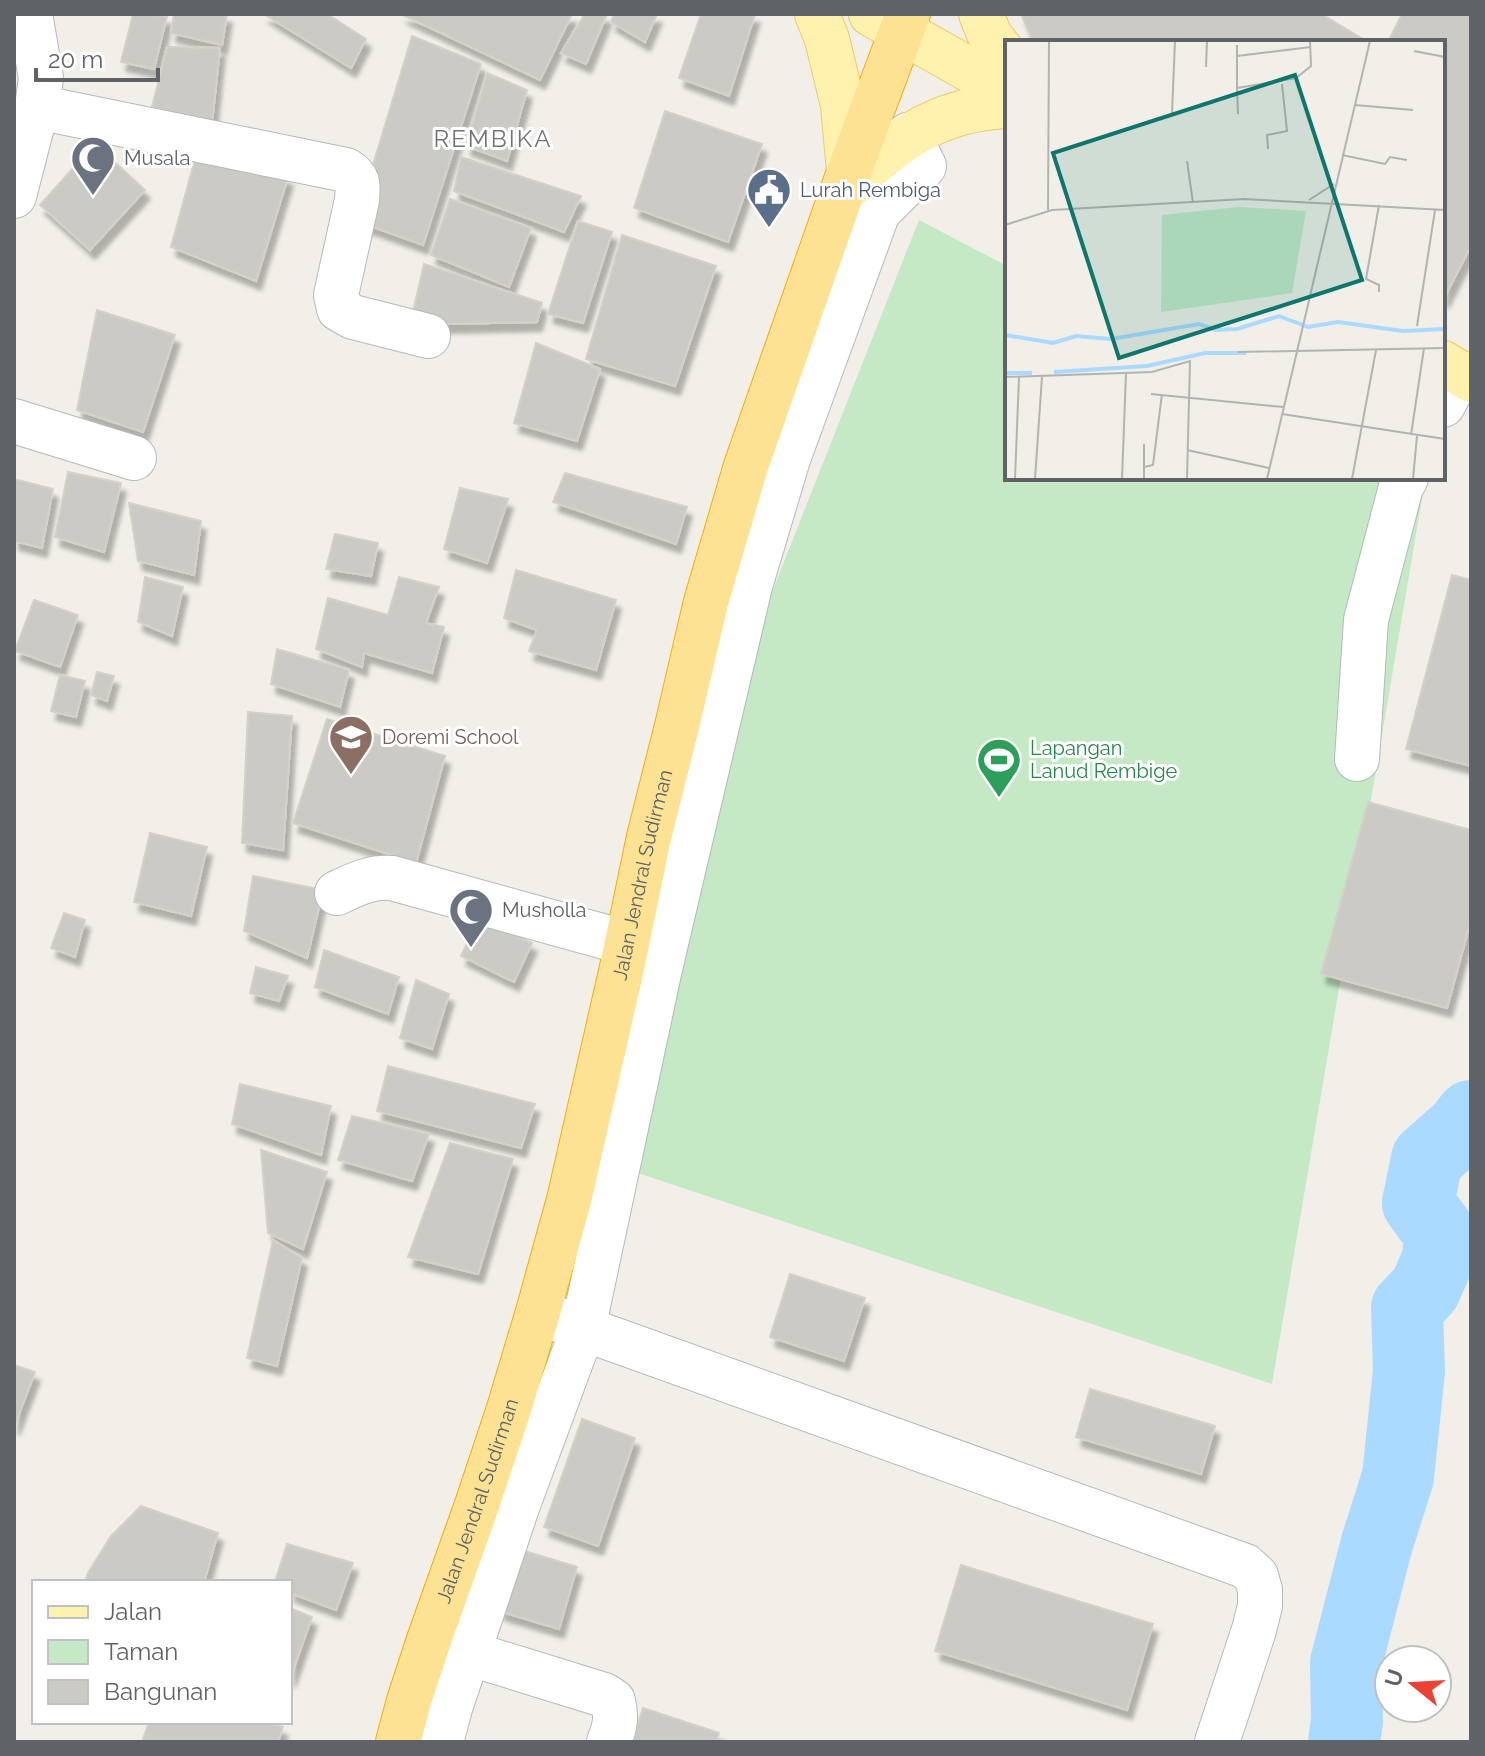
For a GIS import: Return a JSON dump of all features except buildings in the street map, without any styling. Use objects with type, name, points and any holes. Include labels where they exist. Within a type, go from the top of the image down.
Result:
[{"type":"highway","name":"Jalan Jendral Sudirman","points":[[398,1742],[409,1701],[448,1646],[477,1505],[538,1312],[569,1200],[649,837],[706,602],[746,466],[845,183],[893,19]]},
{"type":"main road","points":[[817,14],[827,39],[843,105],[845,183]]},
{"type":"main road","points":[[981,14],[990,36],[1005,55]]},
{"type":"main road","points":[[893,19],[1005,90]]},
{"type":"main road","points":[[845,183],[908,135],[947,117],[1005,106]]},
{"type":"street","points":[[14,196],[37,107],[41,78],[30,14]]},
{"type":"street","points":[[37,107],[346,170],[355,175],[357,200],[336,295],[339,309],[353,317],[428,336]]},
{"type":"street","points":[[441,1742],[448,1646],[517,1507],[583,1329],[659,973],[750,586],[788,459],[878,212],[924,166],[908,135]]},
{"type":"street","points":[[14,421],[134,458]]},
{"type":"street","points":[[1357,759],[1366,620],[1405,480]]},
{"type":"street","points":[[337,893],[369,879],[380,876],[392,878],[627,943]]},
{"type":"street","points":[[538,1312],[1245,1566],[1256,1576],[1260,1606],[1217,1742]]},
{"type":"street","points":[[448,1646],[604,1695],[613,1701],[616,1712],[616,1724],[609,1742]]},
{"type":"green space","points":[[919,220],[1005,265],[1005,480],[1411,480],[1424,487],[1272,1384],[635,1172],[750,648]]},
{"type":"waterway","points":[[1344,1742],[1347,1721],[1346,1663],[1377,1543],[1398,1477],[1409,1371],[1407,1308],[1425,1289],[1439,1257],[1439,1232],[1418,1203],[1427,1159],[1471,1116]]},
{"type":"place","name":"Musala","points":[[93,197]]},
{"type":"place","name":"Lurah Rembiga","points":[[769,229]]},
{"type":"place","name":"Doremi School","points":[[351,776]]},
{"type":"place","name":"Lapangan Lanud Rembige","points":[[999,799]]},
{"type":"place","name":"Musholla","points":[[471,949]]},
{"type":"district","name":"REMBIKA","points":[[493,138]]}]
